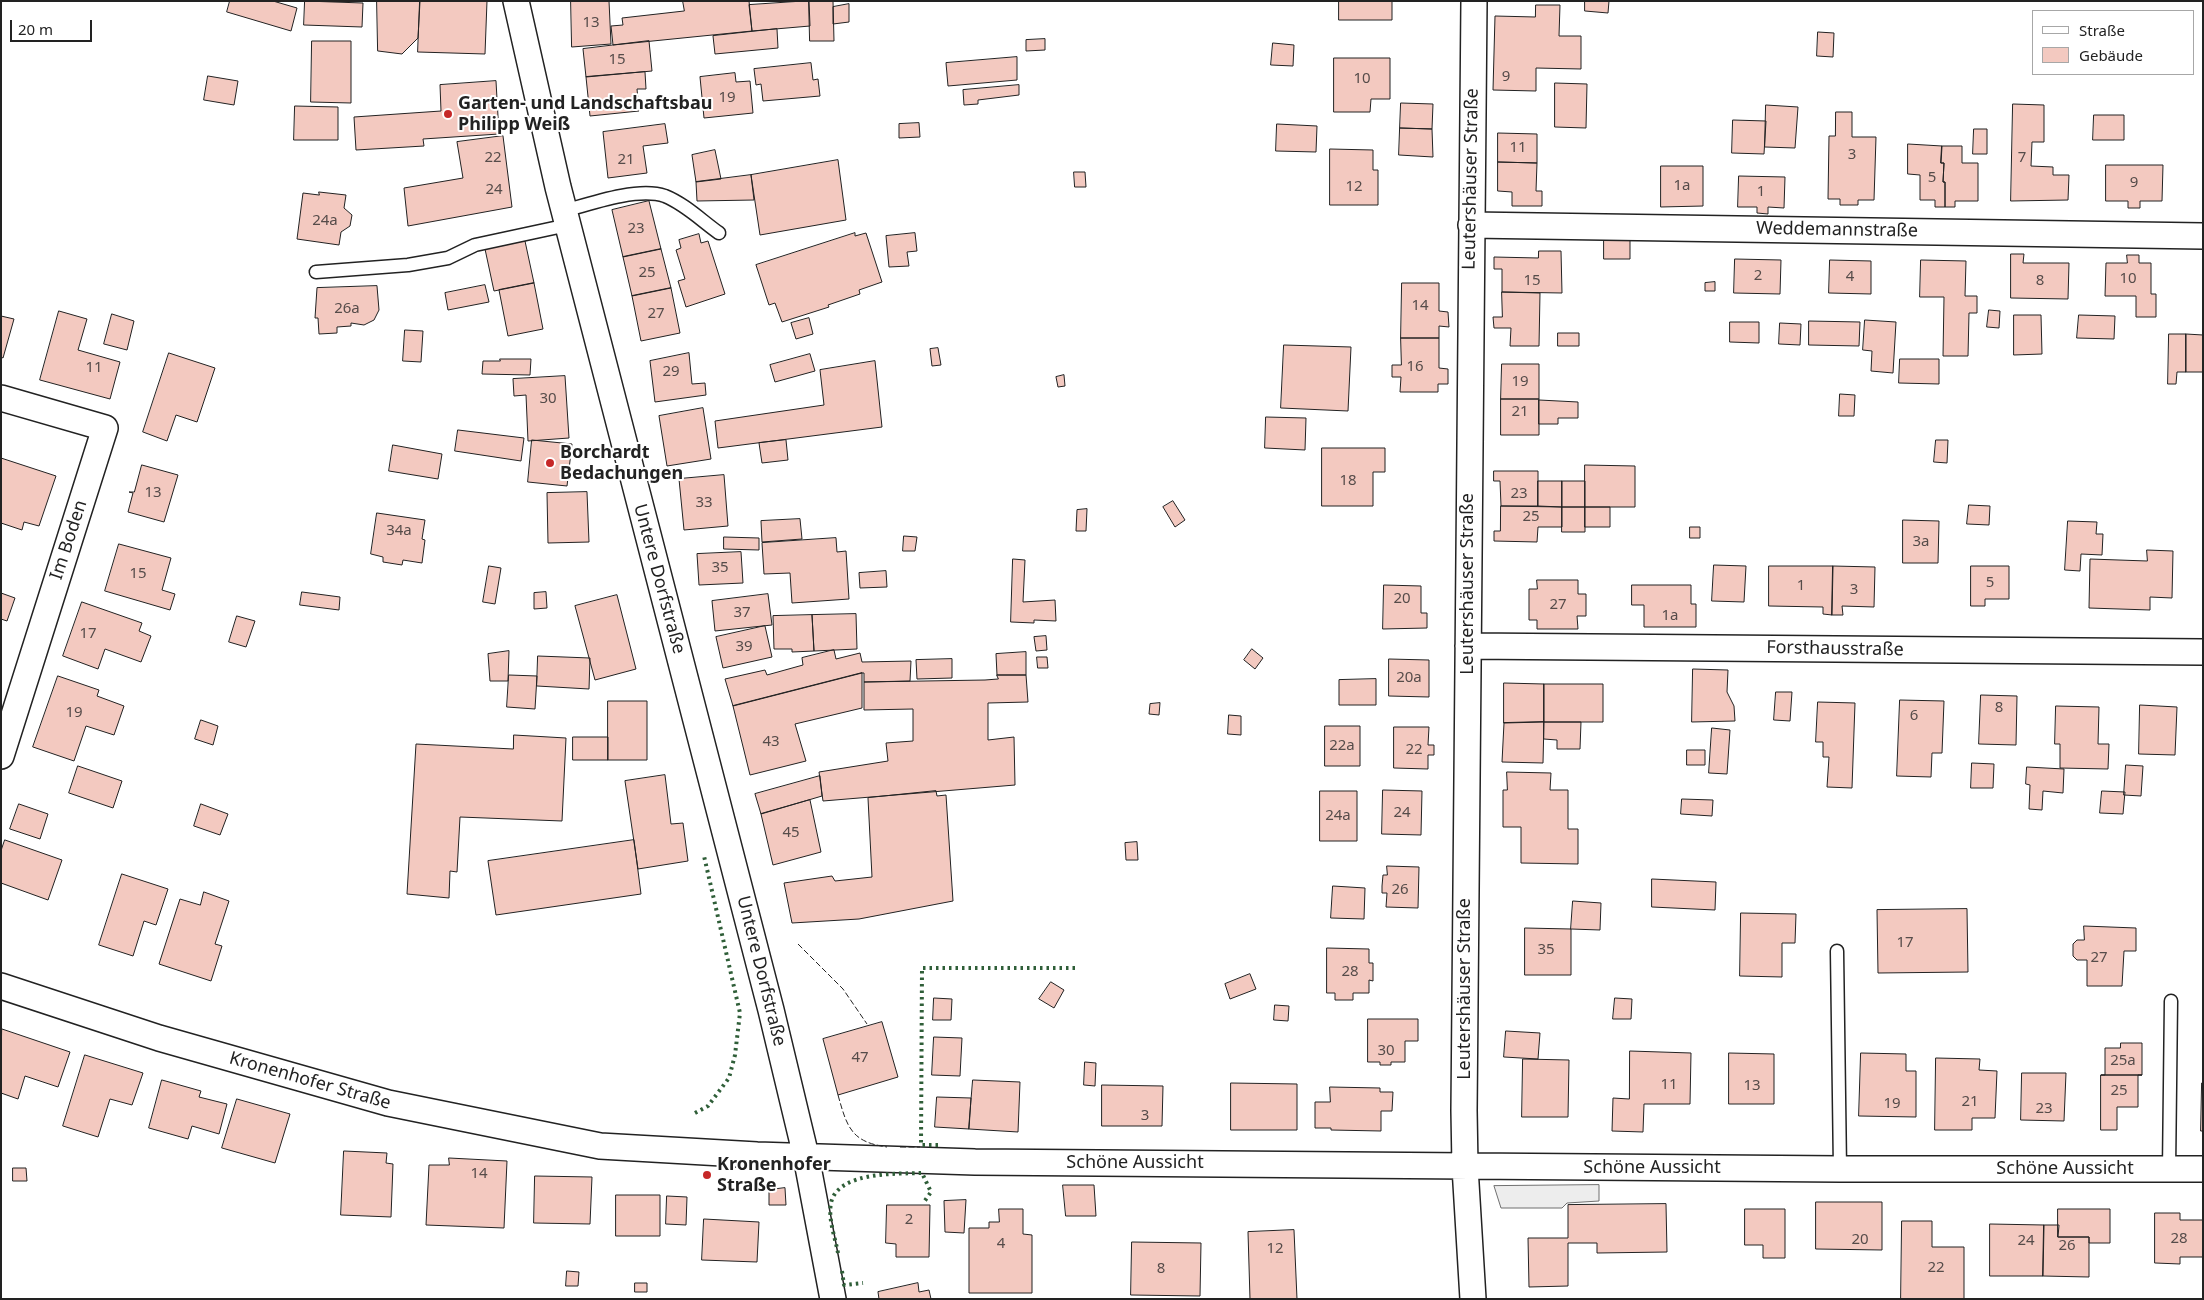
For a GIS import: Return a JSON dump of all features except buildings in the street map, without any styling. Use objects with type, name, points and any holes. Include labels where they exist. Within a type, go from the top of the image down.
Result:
[{"type":"street","name":"Untere Dorfstraße","points":[[516,1],[566,218],[769,1000],[806,1156],[833,1299]]},
{"type":"street","name":"Leutershäuser Straße","points":[[1464,1167],[1470,226],[1474,1]]},
{"type":"street","name":"Weddemannstraße","points":[[1470,226],[2203,236]]},
{"type":"street","name":"Im Boden","points":[[1,398],[105,428],[1,756]]},
{"type":"street","name":"Forsthausstraße","points":[[1468,646],[2203,652]]},
{"type":"street","name":"Kronenhofer Straße","points":[[1,986],[159,1038],[388,1103],[600,1146],[695,1153],[806,1156]]},
{"type":"street","name":"Schöne Aussicht","points":[[806,1156],[975,1162],[1464,1167],[2203,1169]]},
{"type":"street","points":[[1464,1167],[1473,1299]]},
{"type":"lane","points":[[316,272],[408,265],[448,258],[475,245],[566,218],[631,195],[651,193],[666,197],[683,206],[719,233]]},
{"type":"lane","points":[[1837,951],[1840,1169]]},
{"type":"lane","points":[[2169,1170],[2171,1001]]},
{"type":"shaded area","points":[[1599,1185],[1599,1201],[1567,1203],[1562,1208],[1501,1208],[1494,1186]]},
{"type":"hedge","points":[[695,1113],[708,1106],[729,1078],[735,1055],[740,1013],[704,856]]},
{"type":"hedge","points":[[938,1145],[921,1145],[922,968],[1075,968]]},
{"type":"hedge","points":[[838,1253],[830,1209],[836,1193],[845,1185],[870,1176],[922,1173],[931,1192],[924,1202]]},
{"type":"hedge","points":[[842,1271],[844,1285],[863,1283]]},
{"type":"fence","points":[[798,944],[843,989],[867,1024]]},
{"type":"fence","points":[[838,1095],[844,1116],[852,1131],[865,1141],[887,1147]]},
{"type":"fence","points":[[900,1147],[920,1147]]},
{"type":"place","name":"Garten- und Landschaftsbau Philipp Weiß","points":[[448,114]]},
{"type":"place","name":"Borchardt Bedachungen","points":[[550,463]]},
{"type":"place","name":"Kronenhofer Straße","points":[[707,1175]]}]
